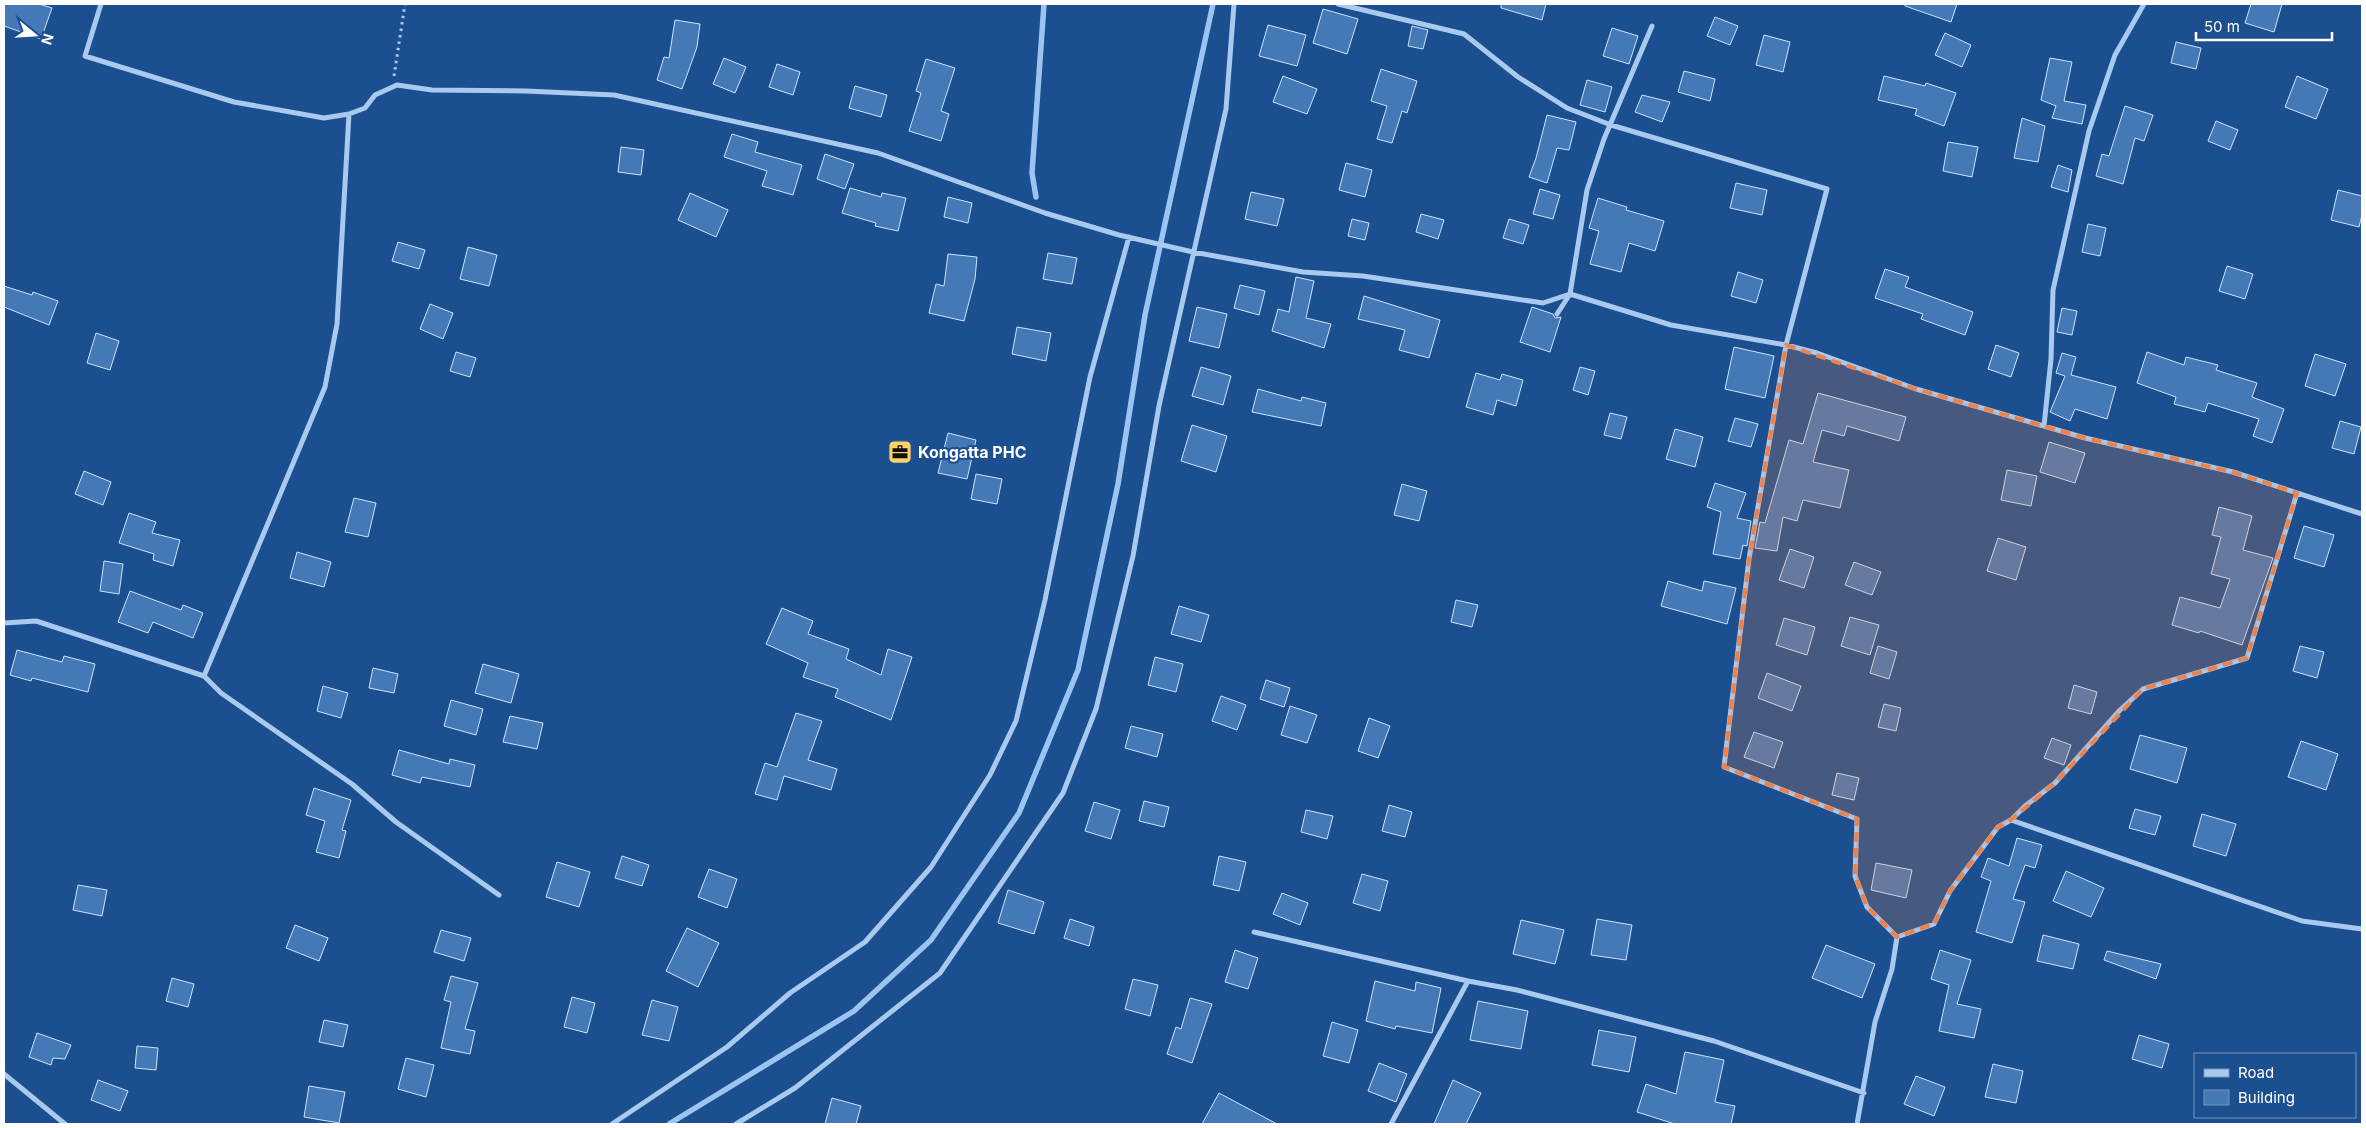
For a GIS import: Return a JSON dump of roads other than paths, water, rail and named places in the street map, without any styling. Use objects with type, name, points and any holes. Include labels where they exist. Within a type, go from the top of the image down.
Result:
[{"type":"street","points":[[101,4],[85,56],[234,102],[324,118],[349,114],[364,108],[375,94],[397,85],[432,90],[526,91],[614,95],[878,153],[1046,213],[1129,237],[1193,252],[1303,272],[1363,276],[1543,303],[1570,294],[1671,325],[1786,345],[1817,353],[1916,389],[2044,426],[2233,472],[2362,514]]},
{"type":"street","points":[[736,1124],[795,1088],[940,973],[1063,793],[1098,700],[1133,556],[1159,406],[1226,110],[1234,4]]},
{"type":"street","points":[[1338,4],[1464,34],[1518,77],[1567,108],[1611,125],[1827,189],[1786,345],[1749,559],[1724,767],[1857,819],[1855,876],[1868,907],[1897,937]]},
{"type":"street","points":[[2044,426],[2051,359],[2053,290],[2089,131],[2115,56],[2144,4]]},
{"type":"street","points":[[1558,314],[1570,294],[1587,190],[1604,139],[1652,26]]},
{"type":"street","points":[[204,676],[325,387],[337,324],[349,114]]},
{"type":"street","points":[[612,1124],[727,1047],[790,993],[865,942],[931,867],[990,776],[1016,721],[1045,600],[1090,377],[1129,237]]},
{"type":"street","points":[[1897,937],[1934,924],[1950,892],[1984,843],[1998,827],[2012,820],[2025,806],[2055,783],[2120,710],[2143,690],[2247,658],[2297,493]]},
{"type":"street","points":[[4,623],[36,621],[204,676],[221,693],[352,784],[396,822],[499,895]]},
{"type":"street","points":[[2012,820],[2302,921],[2362,929]]},
{"type":"street","points":[[1254,932],[1468,981],[1516,990],[1714,1041],[1864,1092]]},
{"type":"street","points":[[1857,1124],[1875,1022],[1892,968],[1897,937]]},
{"type":"street","points":[[1391,1124],[1468,981]]},
{"type":"street","points":[[4,1074],[65,1124]]},
{"type":"waterway","points":[[1036,197],[1032,173],[1044,4]]},
{"type":"waterway","points":[[669,1124],[854,1011],[931,940],[1019,813],[1078,670],[1118,484],[1145,315],[1213,4]]},
{"type":"place","name":"Kongatta PHC","points":[[900,452]]}]
